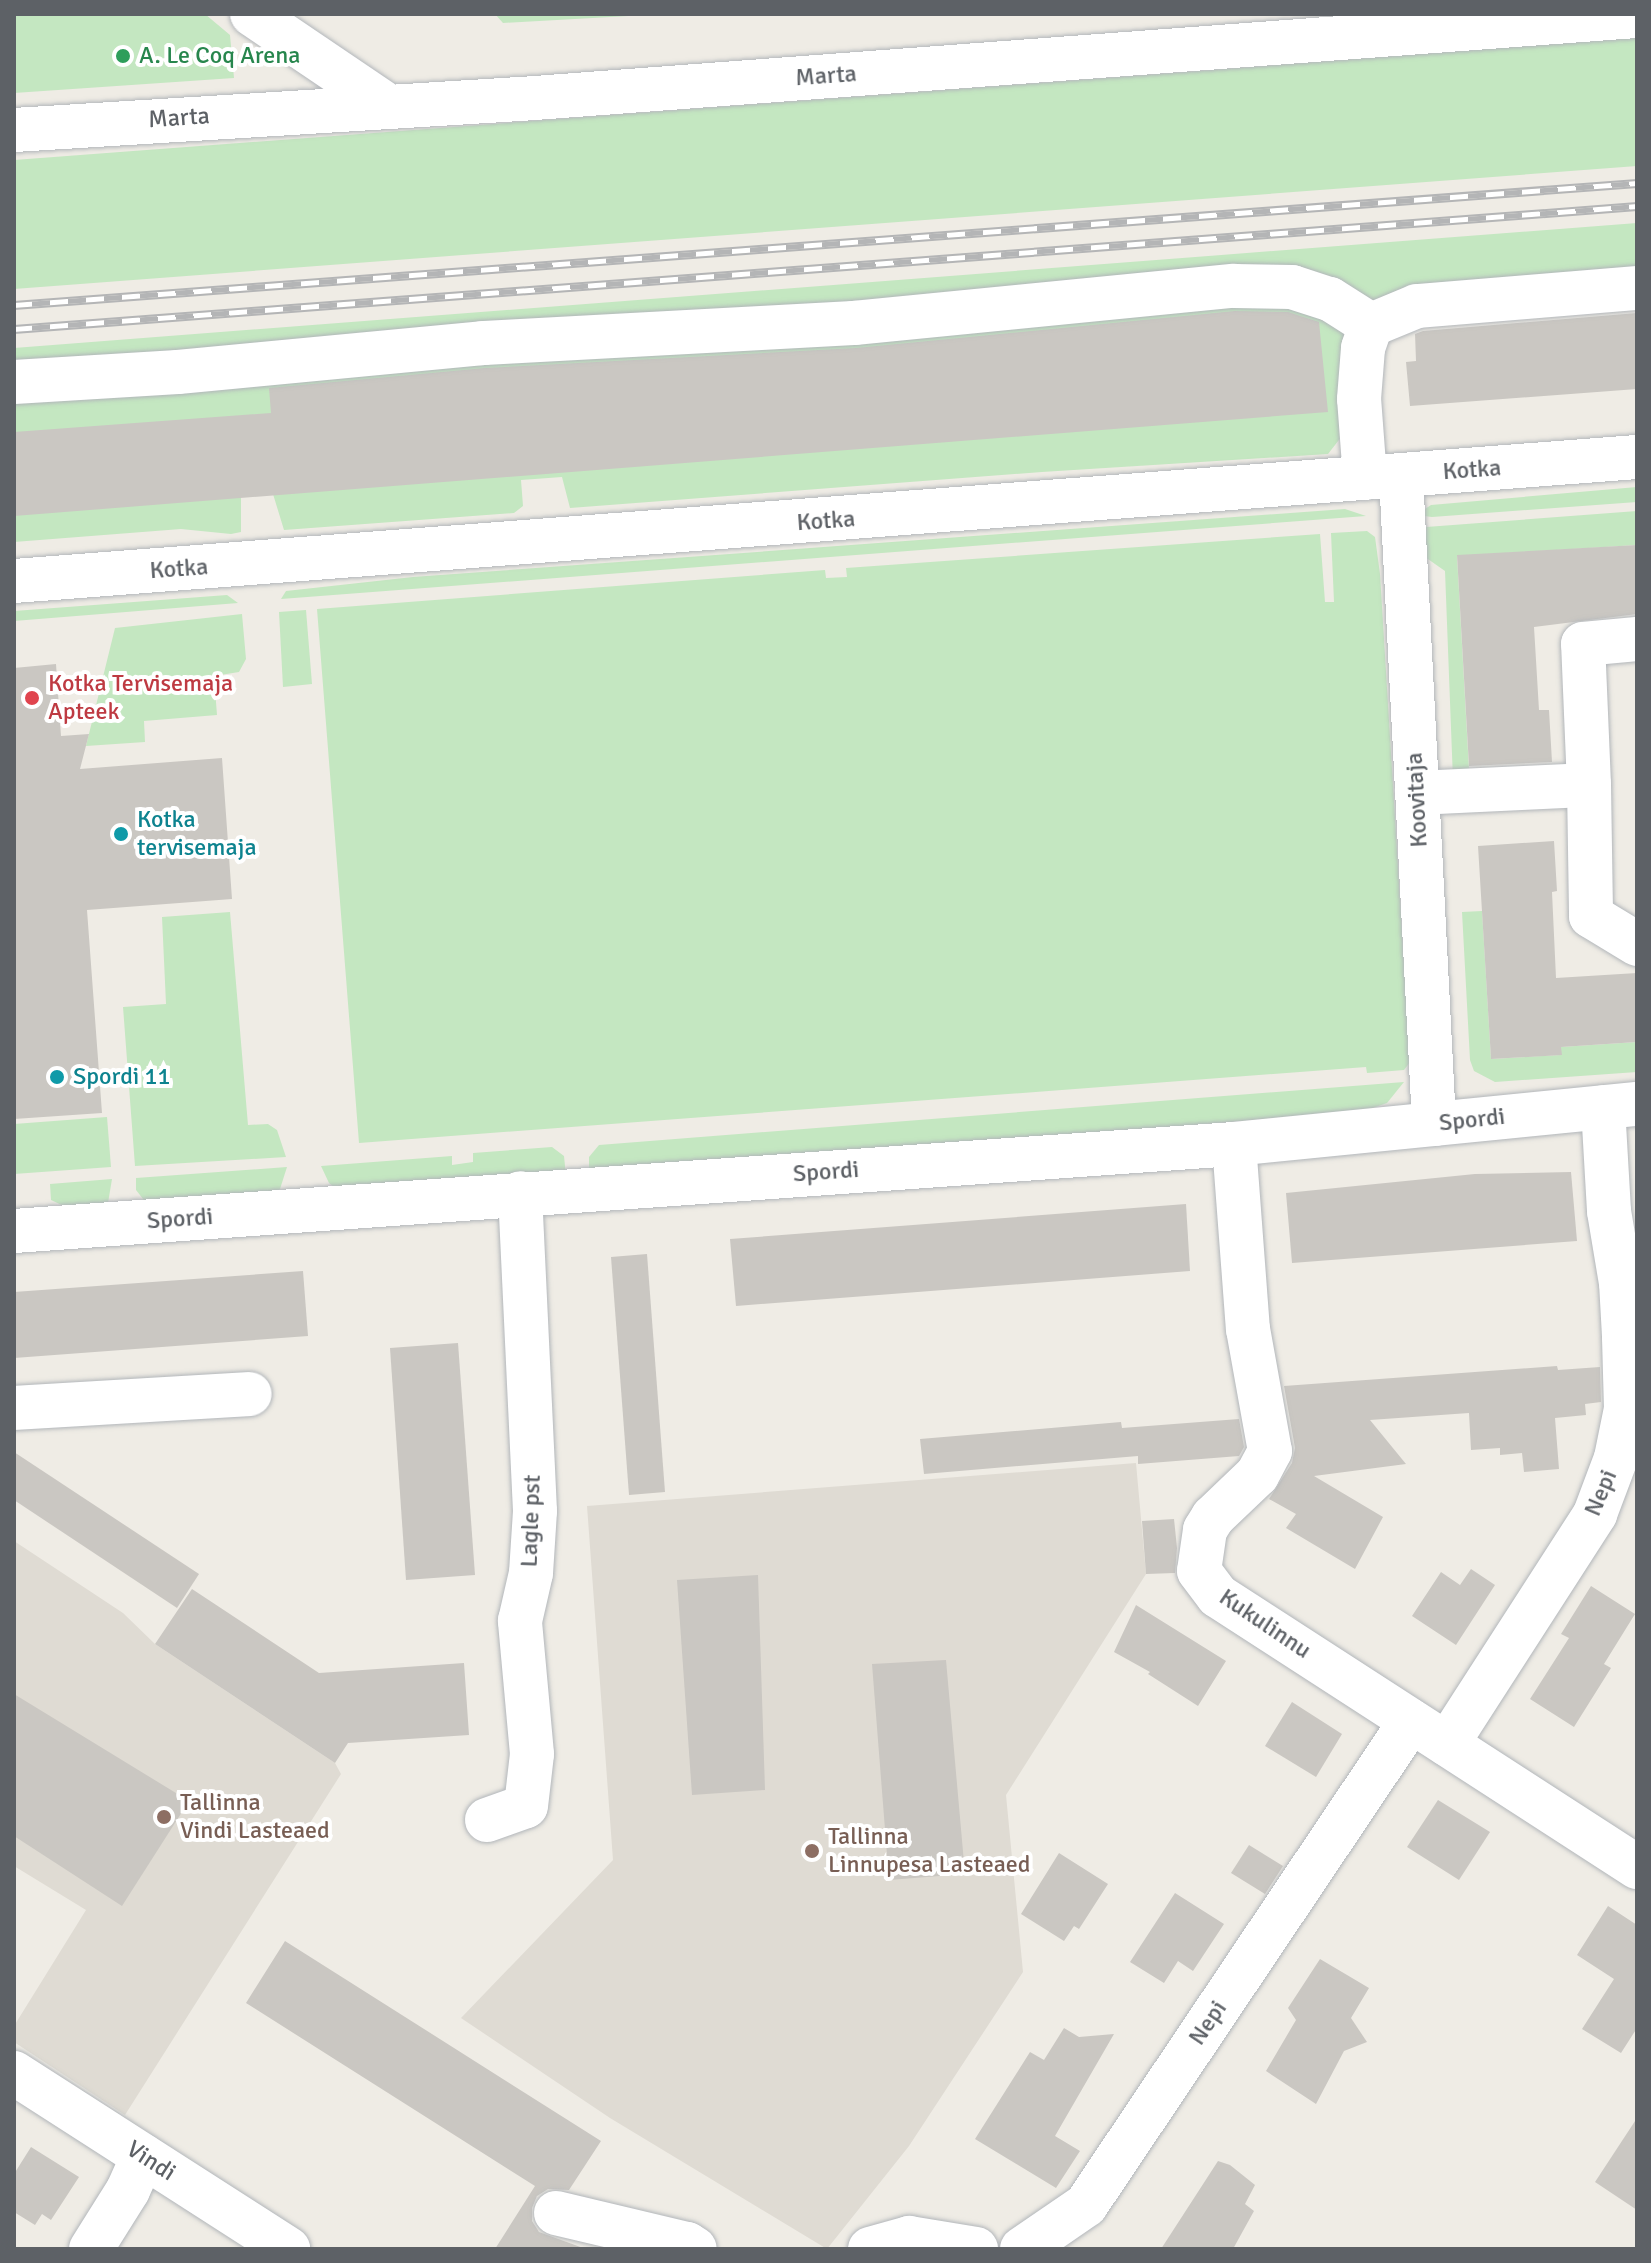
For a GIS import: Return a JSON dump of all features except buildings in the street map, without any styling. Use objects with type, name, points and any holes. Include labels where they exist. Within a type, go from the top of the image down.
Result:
[{"type":"street","points":[[252,14],[388,106]]},
{"type":"street","name":"Marta","points":[[14,130],[535,98],[1637,16]]},
{"type":"street","points":[[14,382],[178,372],[483,343],[854,323],[1234,286],[1292,287],[1330,299],[1371,325],[1417,306],[1637,288]]},
{"type":"street","name":"Koovitaja","points":[[1371,325],[1363,348],[1359,399],[1383,477],[1417,793],[1434,1124]]},
{"type":"street","name":"Kotka","points":[[14,581],[1637,457]]},
{"type":"street","points":[[1637,639],[1583,644],[1591,916],[1637,944]]},
{"type":"street","points":[[1417,793],[1589,785]]},
{"type":"street","name":"Spordi","points":[[14,1231],[1234,1144],[1620,1106]]},
{"type":"street","name":"Nepi","points":[[1447,1744],[1595,1514],[1616,1458],[1626,1409],[1629,1282],[1609,1211],[1620,1106]]},
{"type":"street","name":"Kukulinnu","points":[[1234,1144],[1248,1329],[1270,1451],[1257,1475],[1213,1517],[1199,1552],[1199,1571],[1218,1596],[1637,1867]]},
{"type":"street","name":"Lagle pst","points":[[487,1820],[526,1806],[532,1754],[520,1621],[531,1573],[535,1511],[520,1193]]},
{"type":"street","points":[[14,1408],[250,1394]]},
{"type":"street","name":"Nepi","points":[[1022,2249],[1046,2236],[1086,2205],[1411,1721]]},
{"type":"street","name":"Vindi","points":[[14,2073],[288,2249]]},
{"type":"street","points":[[91,2249],[128,2190],[143,2156]]},
{"type":"street","points":[[556,2213],[687,2244],[695,2249]]},
{"type":"street","points":[[870,2249],[909,2238],[976,2249]]},
{"type":"shaded area","name":"Tallinna Linnupesa Lasteaed","points":[[1136,1463],[1146,1574],[1006,1795],[1023,1972],[909,2146],[827,2249],[610,2118],[461,2018],[613,1860],[587,1506]]},
{"type":"shaded area","name":"Tallinna Vindi Lasteaed","points":[[14,1541],[123,1613],[155,1644],[335,1763],[341,1774],[125,2115],[14,2042],[14,2026],[86,1910],[14,1866]]},
{"type":"green space","name":"A. Le Coq Arena","points":[[14,14],[205,14],[230,35],[234,78],[14,93]]},
{"type":"green space","points":[[495,14],[664,14],[503,23]]},
{"type":"green space","points":[[1637,38],[1637,166],[14,289],[14,160]]},
{"type":"green space","points":[[1637,223],[1637,277],[1364,306],[1342,436],[1328,454],[570,508],[562,477],[521,480],[523,506],[514,513],[284,530],[273,494],[241,497],[241,532],[231,534],[181,529],[14,542],[14,348]]},
{"type":"green space","points":[[1637,487],[1637,502],[1432,517],[1416,515],[1431,505]]},
{"type":"green space","points":[[1345,509],[1366,516],[281,599],[286,591],[413,577]]},
{"type":"green space","points":[[1637,511],[1637,545],[1457,556],[1469,769],[1453,780],[1445,571],[1415,550],[1413,528]]},
{"type":"green space","points":[[1367,531],[1375,537],[1380,574],[1410,1062],[1404,1070],[1367,1073],[1366,1067],[359,1143],[317,609],[825,570],[826,578],[847,577],[846,568],[1320,534],[1325,602],[1334,602],[1331,533]]},
{"type":"green space","points":[[227,595],[238,603],[14,621],[14,611]]},
{"type":"green space","points":[[306,610],[312,684],[283,687],[279,612]]},
{"type":"green space","points":[[242,614],[246,659],[239,672],[214,676],[217,715],[144,721],[145,742],[86,746],[115,628]]},
{"type":"green space","points":[[1482,911],[1491,1059],[1561,1055],[1561,1047],[1637,1042],[1637,1072],[1495,1082],[1474,1071],[1470,1060],[1462,912]]},
{"type":"green space","points":[[230,912],[248,1125],[268,1124],[277,1130],[286,1157],[135,1166],[123,1007],[166,1004],[162,917]]},
{"type":"green space","points":[[1404,1082],[1387,1103],[1364,1111],[589,1174],[589,1157],[599,1145]]},
{"type":"green space","points":[[107,1117],[111,1167],[14,1174],[14,1124]]},
{"type":"green space","points":[[552,1147],[564,1156],[566,1176],[338,1190],[329,1183],[321,1166],[452,1156],[452,1165],[473,1162],[473,1153]]},
{"type":"green space","points":[[287,1167],[280,1189],[272,1195],[147,1204],[136,1190],[136,1178]]},
{"type":"green space","points":[[112,1179],[108,1203],[66,1207],[51,1200],[50,1184]]},
{"type":"railway","points":[[14,305],[1637,183]]},
{"type":"railway","points":[[14,329],[1637,206]]},
{"type":"place","name":"A. Le Coq Arena","points":[[123,56]]},
{"type":"place","name":"Kotka Tervisemaja Apteek","points":[[32,698]]},
{"type":"place","name":"Kotka tervisemaja","points":[[121,834]]},
{"type":"place","name":"Spordi 11","points":[[57,1077]]},
{"type":"place","name":"Tallinna Vindi Lasteaed","points":[[164,1817]]},
{"type":"place","name":"Tallinna Linnupesa Lasteaed","points":[[812,1851]]}]
